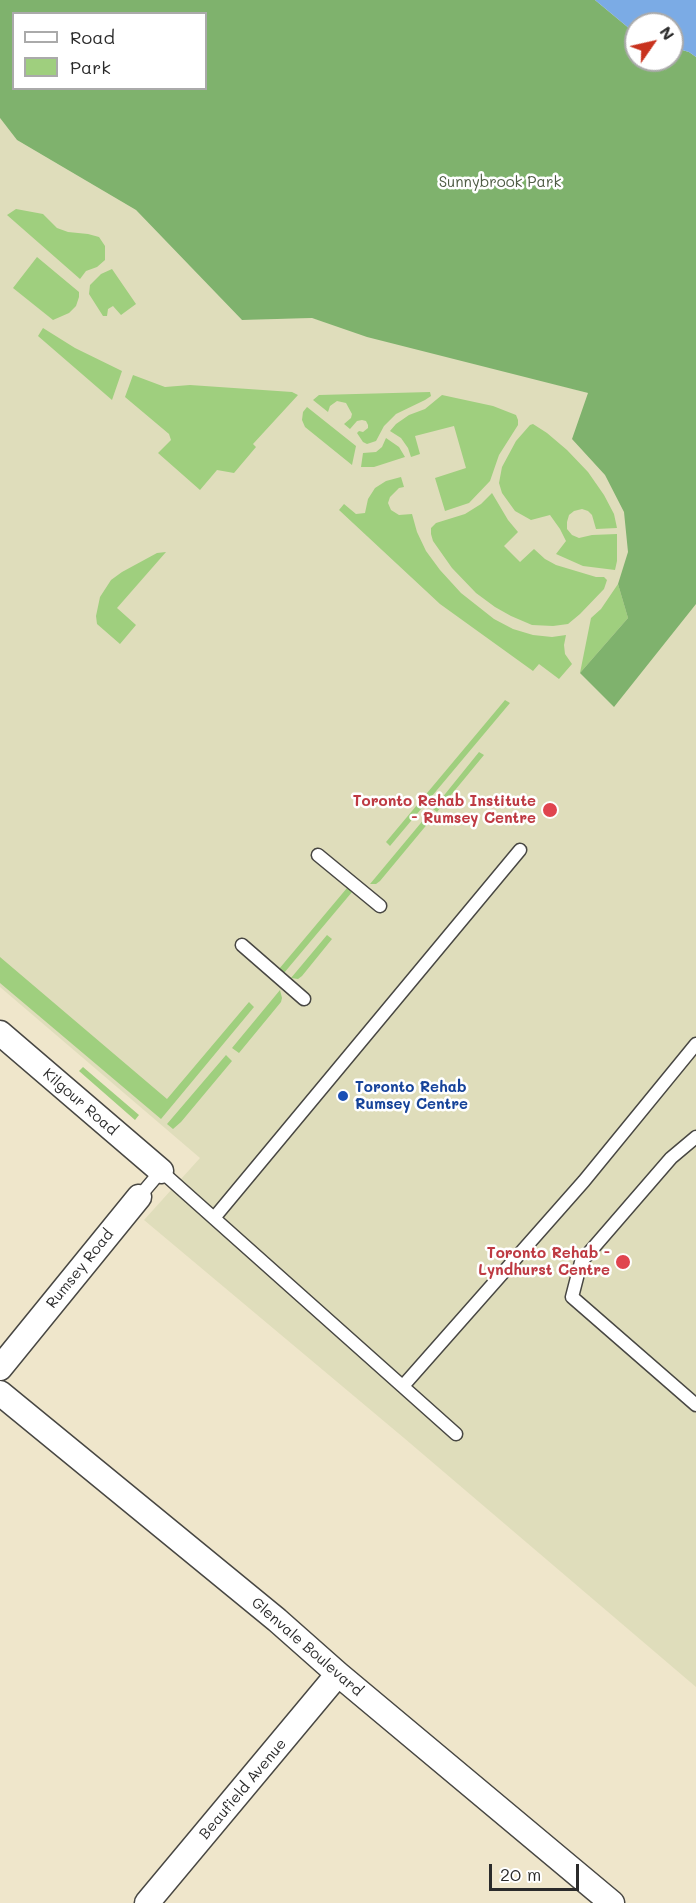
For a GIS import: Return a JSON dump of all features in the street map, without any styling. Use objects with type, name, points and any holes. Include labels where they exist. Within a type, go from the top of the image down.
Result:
[{"type":"street","name":"Kilgour Road","points":[[0,1033],[161,1171]]},
{"type":"street","name":"Rumsey Road","points":[[0,1368],[139,1197]]},
{"type":"street","name":"Glenvale Boulevard","points":[[0,1393],[277,1620],[338,1674],[612,1903]]},
{"type":"street","name":"Beaufield Avenue","points":[[147,1903],[338,1674]]},
{"type":"lane","points":[[214,1218],[520,850]]},
{"type":"lane","points":[[318,855],[380,906]]},
{"type":"lane","points":[[242,945],[304,999]]},
{"type":"lane","points":[[403,1386],[584,1181],[696,1044]]},
{"type":"lane","points":[[696,1137],[671,1158],[581,1262],[572,1297],[696,1405]]},
{"type":"lane","points":[[161,1171],[456,1434]]},
{"type":"lane","name":"Rumsey Road","points":[[139,1197],[161,1171]]},
{"type":"shaded area","points":[[0,118],[17,140],[136,210],[242,320],[312,318],[588,393],[696,491],[696,1687],[144,1220],[200,1158],[0,987]]},
{"type":"green space","name":"Sunnybrook Park","points":[[0,0],[595,0],[624,24],[624,72],[684,72],[684,51],[696,57],[696,604],[614,707],[580,673],[628,618],[618,584],[628,552],[624,512],[605,475],[572,439],[588,393],[367,337],[312,318],[242,320],[136,210],[17,140],[0,118]]},
{"type":"green space","points":[[16,209],[43,214],[57,228],[68,232],[99,237],[105,246],[105,260],[97,267],[86,271],[80,279],[7,215]]},
{"type":"green space","points":[[37,257],[79,292],[76,306],[69,313],[53,320],[13,288]]},
{"type":"green space","points":[[112,269],[136,304],[121,315],[113,306],[108,309],[107,316],[103,316],[89,294],[90,285],[101,274]]},
{"type":"green space","points":[[43,328],[75,348],[122,371],[112,400],[38,336]]},
{"type":"green space","points":[[133,375],[165,387],[190,385],[292,392],[298,395],[253,444],[256,447],[234,473],[217,470],[200,490],[158,453],[171,440],[169,434],[125,397]]},
{"type":"green space","points":[[430,392],[431,396],[425,400],[396,414],[384,426],[376,441],[367,444],[357,433],[368,428],[366,421],[357,421],[350,429],[344,424],[352,414],[346,403],[337,401],[330,406],[328,412],[313,400],[319,395]]},
{"type":"green space","points":[[442,395],[493,406],[516,415],[518,420],[518,425],[499,455],[490,481],[469,503],[445,511],[435,478],[466,468],[454,426],[415,436],[420,454],[411,457],[401,438],[390,431],[409,415],[425,409]]},
{"type":"green space","points":[[307,407],[356,446],[352,465],[305,427],[302,420],[303,412]]},
{"type":"green space","points":[[533,424],[567,450],[588,472],[604,495],[614,514],[617,528],[596,529],[592,515],[582,509],[569,515],[567,529],[579,538],[617,534],[615,570],[583,566],[556,554],[566,541],[550,515],[531,520],[515,511],[502,493],[499,483],[502,467],[516,441]]},
{"type":"green space","points":[[386,438],[399,447],[405,457],[374,467],[361,467],[363,453],[376,452],[382,447]]},
{"type":"green space","points":[[401,477],[404,487],[399,488],[390,497],[388,503],[391,510],[399,515],[412,514],[426,551],[461,593],[494,619],[513,629],[533,635],[552,637],[566,635],[565,654],[572,664],[559,679],[539,664],[533,671],[440,604],[339,510],[344,504],[356,514],[365,513],[368,499],[375,488],[386,481]]},
{"type":"green space","points":[[492,493],[518,532],[504,546],[520,562],[534,549],[556,565],[596,577],[604,577],[607,580],[604,589],[568,624],[532,625],[495,607],[476,593],[452,568],[433,541],[431,528],[436,523],[465,514],[481,504]]},
{"type":"green space","points":[[166,552],[117,608],[136,625],[120,644],[97,624],[96,616],[100,597],[111,580],[122,572],[157,553]]},
{"type":"green space","points":[[618,584],[628,618],[580,673],[591,618],[601,609]]},
{"type":"green space","points":[[505,700],[510,703],[390,846],[386,842]]},
{"type":"green space","points":[[479,752],[484,755],[437,812],[433,809]]},
{"type":"green space","points":[[430,812],[434,816],[380,881],[370,884]]},
{"type":"green space","points":[[347,888],[352,892],[284,973],[279,969]]},
{"type":"green space","points":[[327,935],[332,939],[302,976],[298,979],[291,978]]},
{"type":"green space","points":[[0,957],[167,1099],[249,1002],[254,1007],[161,1119],[0,983]]},
{"type":"green space","points":[[280,990],[281,1002],[239,1053],[232,1048]]},
{"type":"green space","points":[[226,1055],[232,1061],[173,1129],[167,1124]]},
{"type":"green space","points":[[83,1067],[139,1115],[135,1120],[79,1071]]},
{"type":"water","points":[[595,0],[696,0],[696,57],[684,51],[684,12],[624,12],[624,24]]},
{"type":"place","name":"Toronto Rehab Institute - Rumsey Centre","points":[[550,810]]},
{"type":"place","name":"Toronto Rehab Rumsey Centre","points":[[343,1096]]},
{"type":"place","name":"Toronto Rehab - Lyndhurst Centre","points":[[623,1262]]}]
